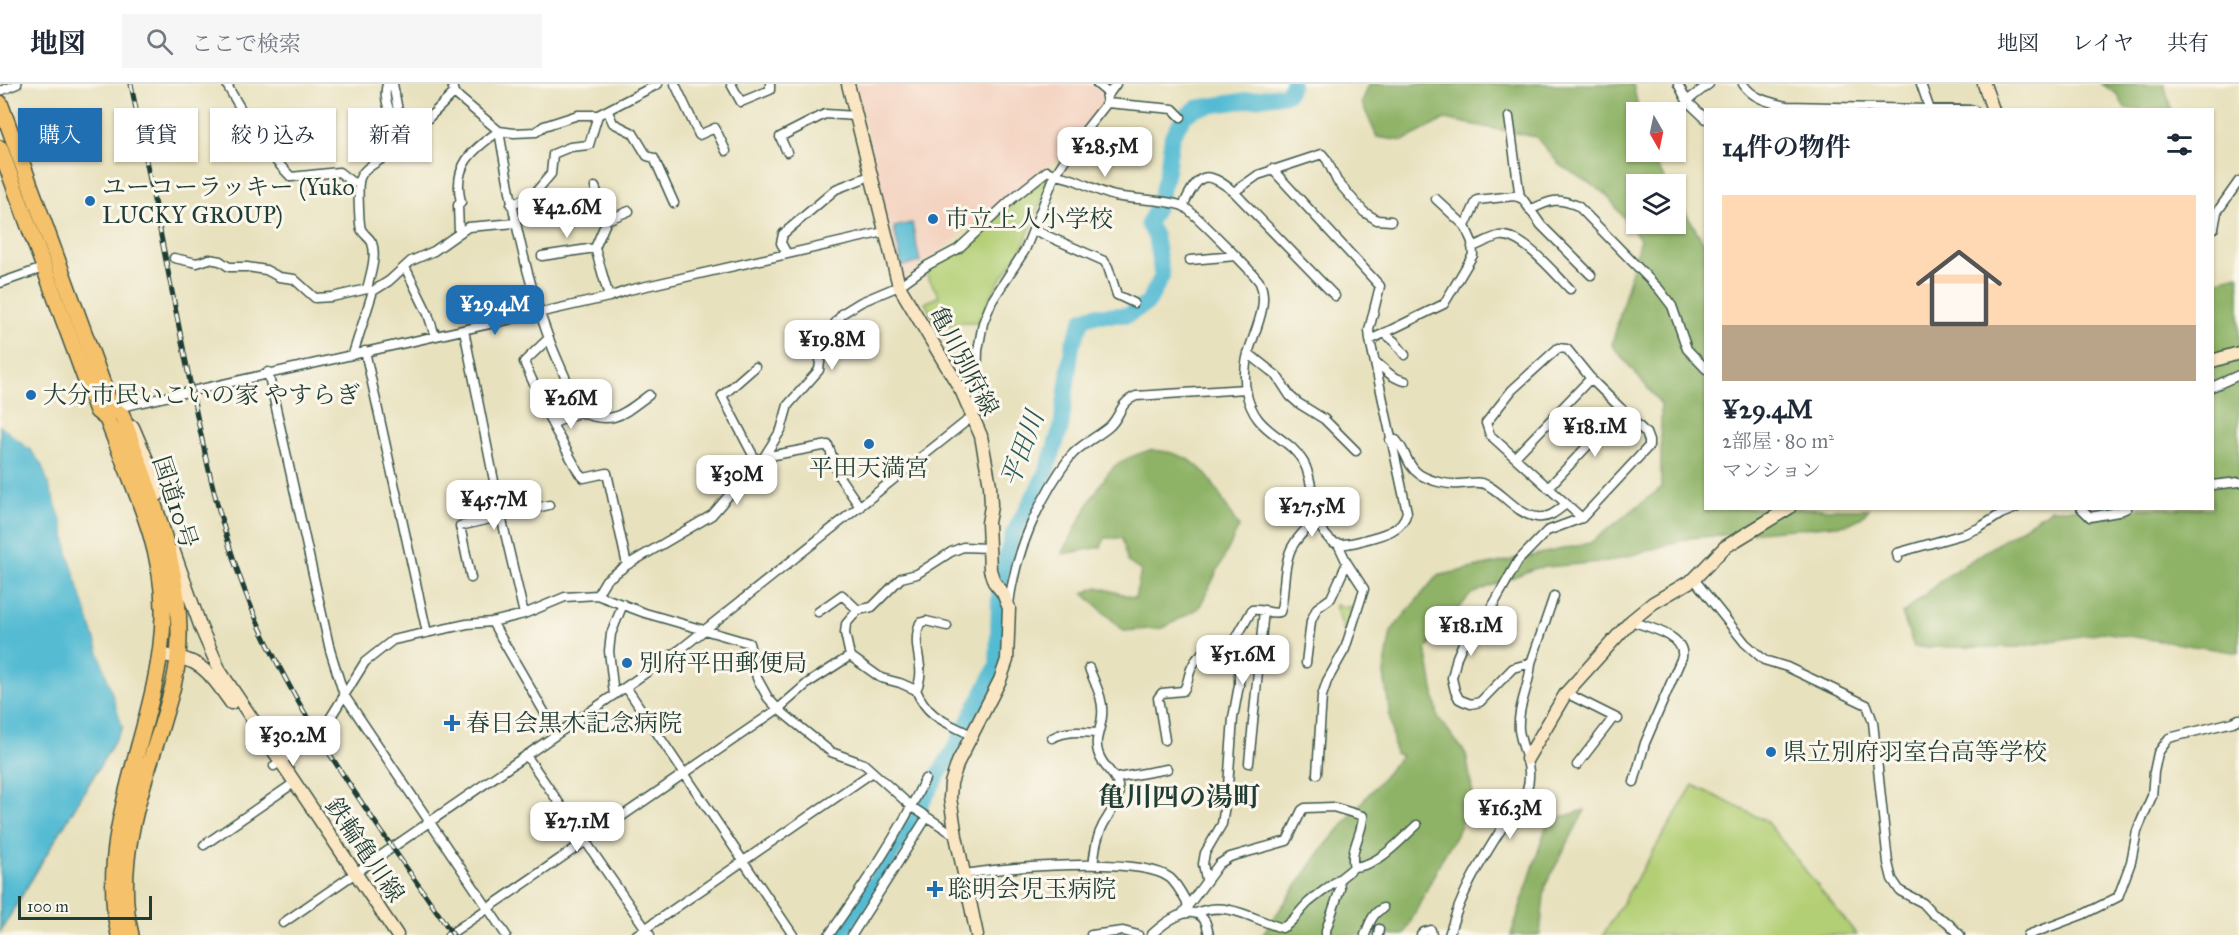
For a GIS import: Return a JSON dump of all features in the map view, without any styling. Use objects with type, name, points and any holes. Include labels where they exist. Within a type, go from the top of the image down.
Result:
[{"type":"highway","name":"国道10号","points":[[0,103],[107,419],[148,527],[163,595],[160,655],[144,731],[117,829],[113,875],[119,935]]},
{"type":"highway","name":"国道10号","points":[[0,148],[43,268],[104,409],[122,415],[166,544],[177,591],[180,615],[178,656],[173,688],[130,831],[125,876],[131,935]]},
{"type":"main road","name":"亀川別府線","points":[[848,84],[899,286],[962,392],[981,436],[990,485],[991,506],[988,523],[990,570],[1009,608],[1007,660],[1000,680],[969,734],[951,783],[950,798],[956,836],[977,935]]},
{"type":"main road","points":[[1984,84],[1992,108]]},
{"type":"main road","points":[[2214,359],[2239,353]]},
{"type":"main road","name":"鉄輪亀川線","points":[[104,409],[122,411],[133,428],[148,462],[185,585],[211,652],[277,764],[352,875],[389,935]]},
{"type":"main road","points":[[1527,759],[1566,693],[1631,621],[1653,603],[1694,579],[1725,547],[1786,510]]},
{"type":"main road","name":"鉄輪亀川線","points":[[160,655],[178,656],[193,661],[206,670],[277,764]]},
{"type":"main road","name":"鉄輪亀川線","points":[[352,875],[398,935]]},
{"type":"street","points":[[0,91],[17,84]]},
{"type":"street","points":[[229,84],[228,87],[249,123],[267,133],[274,141],[276,161],[291,177],[339,172],[352,182],[359,183]]},
{"type":"street","points":[[387,84],[385,91],[388,108]]},
{"type":"street","points":[[393,84],[398,108]]},
{"type":"street","points":[[432,111],[453,88],[500,131],[536,132],[544,126],[578,115],[598,115],[608,112],[658,84]]},
{"type":"street","points":[[675,84],[699,135],[716,128],[726,151]]},
{"type":"street","points":[[731,84],[741,102],[770,90],[770,84]]},
{"type":"street","points":[[1097,84],[1108,99],[1173,109],[1181,117]]},
{"type":"street","points":[[283,922],[705,631],[973,417],[976,408],[978,350],[983,323],[992,301],[1025,250],[1055,175],[1116,84]]},
{"type":"street","points":[[1678,84],[1688,101],[1704,117]]},
{"type":"street","points":[[1688,101],[1709,84]]},
{"type":"street","points":[[1743,84],[1748,92],[1763,101],[1792,108]]},
{"type":"street","points":[[1921,84],[1930,108]]},
{"type":"street","points":[[608,112],[613,123],[633,133],[647,156],[654,158],[674,203]]},
{"type":"street","points":[[787,152],[780,136],[825,114],[856,116]]},
{"type":"street","points":[[512,205],[534,194],[551,174],[553,154],[570,147],[589,145],[598,115]]},
{"type":"street","points":[[1509,117],[1520,198]]},
{"type":"street","points":[[500,131],[512,205],[540,312],[580,412]]},
{"type":"street","points":[[459,232],[458,205],[461,202],[458,175],[477,147],[500,131]]},
{"type":"street","points":[[1234,192],[1258,175],[1322,154],[1328,160],[1337,181],[1364,212],[1377,220],[1391,221]]},
{"type":"street","points":[[353,354],[370,290],[373,260],[372,244],[361,228],[359,183],[375,162]]},
{"type":"street","points":[[760,459],[781,430],[788,405],[819,370],[822,346],[830,330],[843,313],[861,302],[899,286],[928,265],[958,249],[1013,198],[1047,171],[1114,195],[1183,206],[1236,256],[1260,284],[1262,292],[1262,310],[1248,353],[1246,389],[1249,401],[1260,422],[1269,432],[1291,447],[1303,462],[1313,486],[1317,518],[1325,534],[1334,543],[1354,543],[1389,532],[1405,521],[1407,512],[1370,340],[1369,330],[1380,286],[1272,169]]},
{"type":"street","points":[[787,254],[781,243],[783,234],[836,189],[870,176]]},
{"type":"street","points":[[1183,206],[1191,188],[1203,179],[1212,177],[1218,179],[1234,192],[1335,296]]},
{"type":"street","points":[[2214,228],[2217,212],[2239,181]]},
{"type":"street","points":[[595,187],[607,220],[595,248],[609,297]]},
{"type":"street","points":[[534,194],[551,201],[570,204]]},
{"type":"street","points":[[1465,226],[1477,200],[1514,196],[1520,198],[1541,225],[1591,275]]},
{"type":"street","points":[[1370,340],[1444,304],[1473,255],[1472,242],[1465,226],[1436,199]]},
{"type":"street","points":[[1530,210],[1550,202],[1563,200],[1578,206],[1659,289],[1672,306],[1687,349],[1704,367]]},
{"type":"street","points":[[607,220],[629,212]]},
{"type":"street","points":[[174,258],[197,263],[209,259],[220,261],[229,267],[266,270],[279,277],[294,279],[315,298],[332,297],[370,290],[389,281],[411,261],[448,243],[468,227],[516,223]]},
{"type":"street","points":[[1034,230],[1104,261],[1117,295],[1134,303]]},
{"type":"street","points":[[104,409],[464,330],[884,232]]},
{"type":"street","points":[[1472,247],[1498,236],[1515,239],[1527,247],[1570,289]]},
{"type":"street","points":[[542,256],[595,248]]},
{"type":"street","points":[[1190,260],[1236,256]]},
{"type":"street","points":[[405,267],[428,314],[435,336]]},
{"type":"street","points":[[0,283],[43,268]]},
{"type":"street","points":[[464,330],[501,516],[524,614]]},
{"type":"street","points":[[1384,333],[1405,355]]},
{"type":"street","points":[[549,339],[524,362],[552,424],[584,478],[607,473],[627,565]]},
{"type":"street","points":[[1531,663],[1513,668],[1480,702],[1471,704],[1463,701],[1459,699],[1455,691],[1452,678],[1464,641],[1492,607],[1518,561],[1547,531],[1582,518],[1649,446],[1646,433],[1590,378],[1563,347],[1558,348],[1512,390],[1486,423],[1490,435],[1582,518]]},
{"type":"street","points":[[365,351],[428,633]]},
{"type":"street","points":[[1248,353],[1277,376],[1290,396],[1324,419],[1356,451]]},
{"type":"street","points":[[1375,362],[1382,366],[1391,377],[1404,381]]},
{"type":"street","points":[[755,367],[722,396],[760,459]]},
{"type":"street","points":[[268,372],[330,650],[344,695],[506,935]]},
{"type":"street","points":[[2214,386],[2239,375]]},
{"type":"street","points":[[1515,457],[1590,378]]},
{"type":"street","points":[[1009,608],[1021,549],[1040,506],[1071,456],[1112,424],[1126,400],[1136,396],[1246,389]]},
{"type":"street","points":[[552,424],[580,412],[599,418],[619,416],[649,394]]},
{"type":"street","points":[[1548,488],[1622,409]]},
{"type":"street","points":[[1390,440],[1396,440],[1403,447],[1411,467],[1420,475],[1450,484],[1477,482],[1486,484],[1525,513],[1536,517],[1553,514],[1566,504]]},
{"type":"street","points":[[597,595],[606,580],[627,565],[712,515],[730,494],[745,468],[760,459],[828,445],[840,478],[860,507]]},
{"type":"street","points":[[2214,485],[2239,482]]},
{"type":"street","points":[[471,578],[460,526],[549,505]]},
{"type":"street","points":[[1898,558],[1897,553],[1964,534],[2011,510]]},
{"type":"street","points":[[2083,510],[2090,517],[2122,510]]},
{"type":"street","points":[[1206,879],[1203,864],[1205,853],[1222,824],[1228,786],[1233,718],[1239,685],[1239,668],[1233,650],[1234,642],[1251,610],[1264,610],[1274,614],[1280,612],[1286,559],[1301,534],[1317,518]]},
{"type":"street","points":[[1317,774],[1322,696],[1327,681],[1346,649],[1364,589],[1338,544]]},
{"type":"street","points":[[969,734],[937,718],[927,710],[916,690],[881,678],[850,656],[845,633],[846,624],[858,610],[872,607],[901,578],[917,574],[951,552],[963,548],[988,548]]},
{"type":"street","points":[[1306,663],[1311,621],[1317,608],[1331,598],[1347,563]]},
{"type":"street","points":[[1694,579],[1745,643],[1764,660],[1786,667],[1866,705],[1873,723],[1888,863],[1892,879],[1900,891],[1923,903],[1960,935]]},
{"type":"street","points":[[277,764],[319,736],[365,662],[393,640],[467,624],[492,622],[524,614],[566,597],[597,595],[705,631],[750,643],[757,678],[768,698],[778,709],[831,752],[864,764],[912,807],[956,836]]},
{"type":"street","points":[[818,612],[842,596],[858,610]]},
{"type":"street","points":[[1449,935],[1458,904],[1469,881],[1527,789],[1529,770],[1519,728],[1522,702],[1531,673],[1531,663],[1554,596]]},
{"type":"street","points":[[614,695],[609,651],[611,634],[622,604]]},
{"type":"street","points":[[1249,763],[1264,610]]},
{"type":"street","points":[[916,690],[920,684],[920,669],[915,635],[920,623],[926,621],[947,626]]},
{"type":"street","points":[[1631,621],[1665,633],[1680,644],[1683,650],[1645,743],[1634,782]]},
{"type":"street","points":[[492,622],[557,734]]},
{"type":"street","points":[[1165,740],[1158,698],[1162,693],[1183,691],[1200,653],[1214,645],[1234,642]]},
{"type":"street","points":[[449,935],[685,774],[850,656]]},
{"type":"street","points":[[1089,668],[1102,702],[1102,719],[1095,740],[1098,754],[1103,766],[1117,778],[1119,789],[1118,799],[1096,841],[1093,865]]},
{"type":"street","points":[[626,687],[794,935]]},
{"type":"street","points":[[1566,693],[1616,718],[1577,765]]},
{"type":"street","points":[[2028,935],[2085,914],[2118,897],[2131,862],[2137,831],[2152,796],[2158,753],[2169,738],[2233,722],[2239,718]]},
{"type":"street","points":[[1052,738],[1073,732],[1098,734]]},
{"type":"street","points":[[526,755],[648,932]]},
{"type":"street","points":[[1117,778],[1167,769]]},
{"type":"street","points":[[636,935],[648,932],[743,861],[873,771]]},
{"type":"street","points":[[829,935],[869,877],[912,807],[925,779]]},
{"type":"street","points":[[204,845],[291,785]]},
{"type":"street","points":[[1182,914],[1219,864],[1230,857],[1287,841],[1305,808],[1333,807],[1363,816],[1363,828],[1352,859],[1354,867]]},
{"type":"street","points":[[852,935],[925,815]]},
{"type":"street","points":[[1151,935],[1166,921],[1182,914],[1220,907],[1282,928],[1290,924],[1295,915],[1354,867],[1366,866],[1380,857],[1417,825]]},
{"type":"street","points":[[965,873],[1001,868],[1126,866],[1159,873],[1170,878],[1188,905]]},
{"type":"street","points":[[1326,935],[1340,889],[1339,880]]},
{"type":"street","points":[[1365,935],[1371,920],[1378,910],[1383,908]]},
{"type":"street","points":[[1196,913],[1205,920],[1209,935]]},
{"type":"street","points":[[1421,935],[1431,930],[1432,935]]},
{"type":"street","points":[[1091,935],[1123,931],[1138,935]]},
{"type":"shaded area","name":"市立上人小学校","points":[[856,84],[1091,84],[1106,98],[1059,157],[901,281]]},
{"type":"green space","points":[[1369,84],[1633,84],[1637,102],[1626,102],[1626,162],[1654,162],[1662,174],[1626,174],[1626,221],[1605,193],[1560,165],[1536,137],[1445,119],[1403,141],[1377,137],[1362,103]]},
{"type":"green space","points":[[2102,84],[2164,84],[2171,108],[2124,108],[2118,95]]},
{"type":"green space","points":[[1047,174],[1051,177],[1022,249],[998,283],[978,322],[961,322],[934,330],[930,323],[934,320],[925,303],[939,296],[924,270],[981,232]]},
{"type":"green space","points":[[1686,214],[1704,243],[1704,510],[1868,510],[1861,518],[1848,524],[1690,538],[1611,561],[1536,568],[1471,594],[1426,649],[1438,717],[1466,754],[1473,795],[1459,830],[1404,935],[1262,935],[1320,852],[1401,756],[1395,753],[1384,673],[1391,631],[1437,576],[1590,543],[1661,488],[1661,404],[1612,345],[1640,239],[1636,234],[1686,234]]},
{"type":"green space","points":[[2239,275],[2239,653],[2102,632],[2018,647],[1914,647],[1902,614],[1944,578],[2049,510],[2214,510],[2214,281]]},
{"type":"green space","points":[[1150,450],[1169,452],[1196,464],[1214,485],[1239,527],[1199,608],[1163,628],[1124,631],[1083,593],[1098,587],[1135,598],[1141,571],[1128,562],[1122,538],[1105,538],[1101,547],[1062,554],[1109,472],[1124,460]]},
{"type":"green space","points":[[1335,605],[1352,607],[1345,634]]},
{"type":"green space","points":[[1693,785],[1766,821],[1857,935],[1603,935]]},
{"type":"green space","points":[[1585,810],[1545,886],[1540,935],[1511,935],[1548,821]]},
{"type":"water","points":[[912,223],[920,262],[902,266],[894,227]]},
{"type":"water","points":[[0,425],[31,450],[42,464],[64,527],[69,555],[123,727],[0,932]]},
{"type":"pier","points":[[0,422],[33,448],[45,463],[67,526],[72,554],[125,724],[123,727],[69,555],[64,527],[42,464],[31,450],[0,425]]},
{"type":"waterway","name":"平田川","points":[[840,935],[875,882],[955,747],[997,666],[1002,570],[1013,534],[1046,473],[1061,427],[1072,346],[1083,319],[1094,315],[1128,315],[1148,303],[1162,276],[1155,236],[1148,224],[1159,203],[1172,136],[1183,118],[1196,108],[1287,94],[1292,84]]},
{"type":"railway","points":[[131,84],[205,453],[221,519],[242,584],[275,659],[321,740],[453,935]]},
{"type":"place","name":"ユーコーラッキー (Yuko LUCKY GROUP)","points":[[90,201]]},
{"type":"place","name":"市立上人小学校","points":[[933,219]]},
{"type":"place","name":"大分市民いこいの家 やすらぎ","points":[[31,395]]},
{"type":"place","name":"平田天満宮","points":[[869,444]]},
{"type":"place","name":"別府平田郵便局","points":[[627,663]]},
{"type":"place","name":"春日会黒木記念病院","points":[[452,723]]},
{"type":"place","name":"県立別府羽室台高等学校","points":[[1771,752]]},
{"type":"place","name":"聡明会児玉病院","points":[[935,889]]},
{"type":"district","name":"亀川四の湯町","points":[[1179,796]]}]
